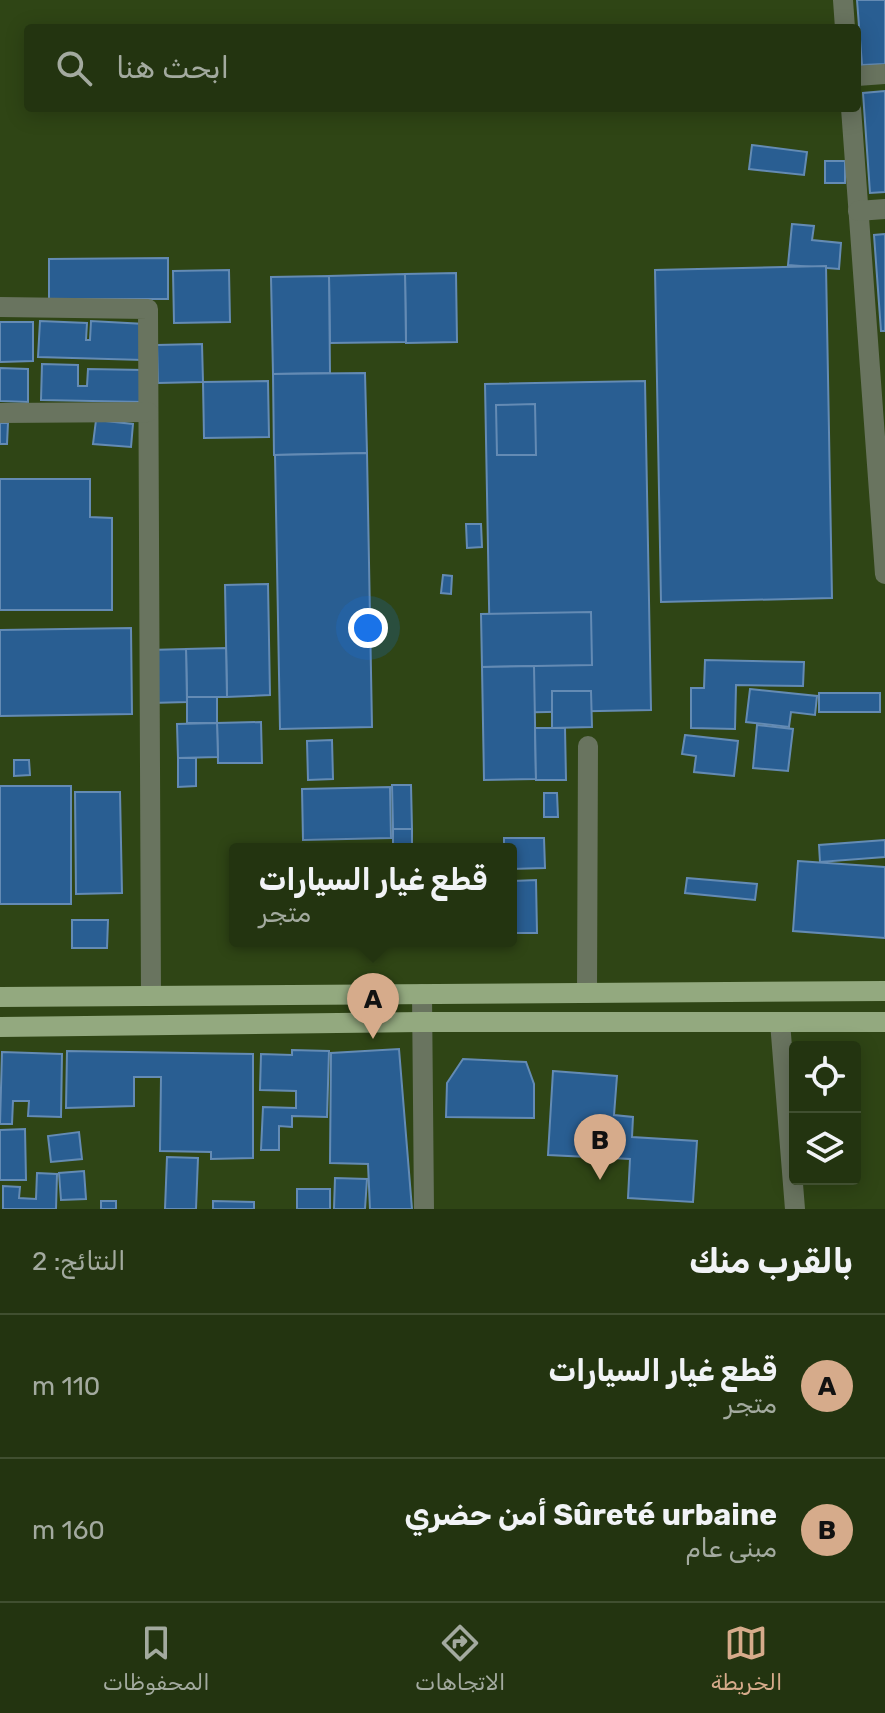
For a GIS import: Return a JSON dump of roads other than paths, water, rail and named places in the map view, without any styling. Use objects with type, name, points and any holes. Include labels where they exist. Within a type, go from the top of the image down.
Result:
[{"type":"main road","points":[[0,997],[885,991]]},
{"type":"main road","points":[[0,1027],[421,1022],[885,1022]]},
{"type":"street","points":[[843,0],[845,24]]},
{"type":"street","points":[[861,76],[885,74]]},
{"type":"street","points":[[851,112],[858,211],[876,353],[885,574]]},
{"type":"street","points":[[858,211],[885,209]]},
{"type":"street","points":[[0,307],[148,309],[151,996]]},
{"type":"street","points":[[0,413],[148,412]]},
{"type":"street","points":[[587,993],[588,746]]},
{"type":"street","points":[[422,994],[424,1209]]},
{"type":"street","points":[[780,1022],[795,1209]]},
{"type":"place","name":"قطع غيار السيارات","points":[[373,1039]]},
{"type":"place","name":"Sûreté urbaine أمن حضري","points":[[600,1180]]}]
